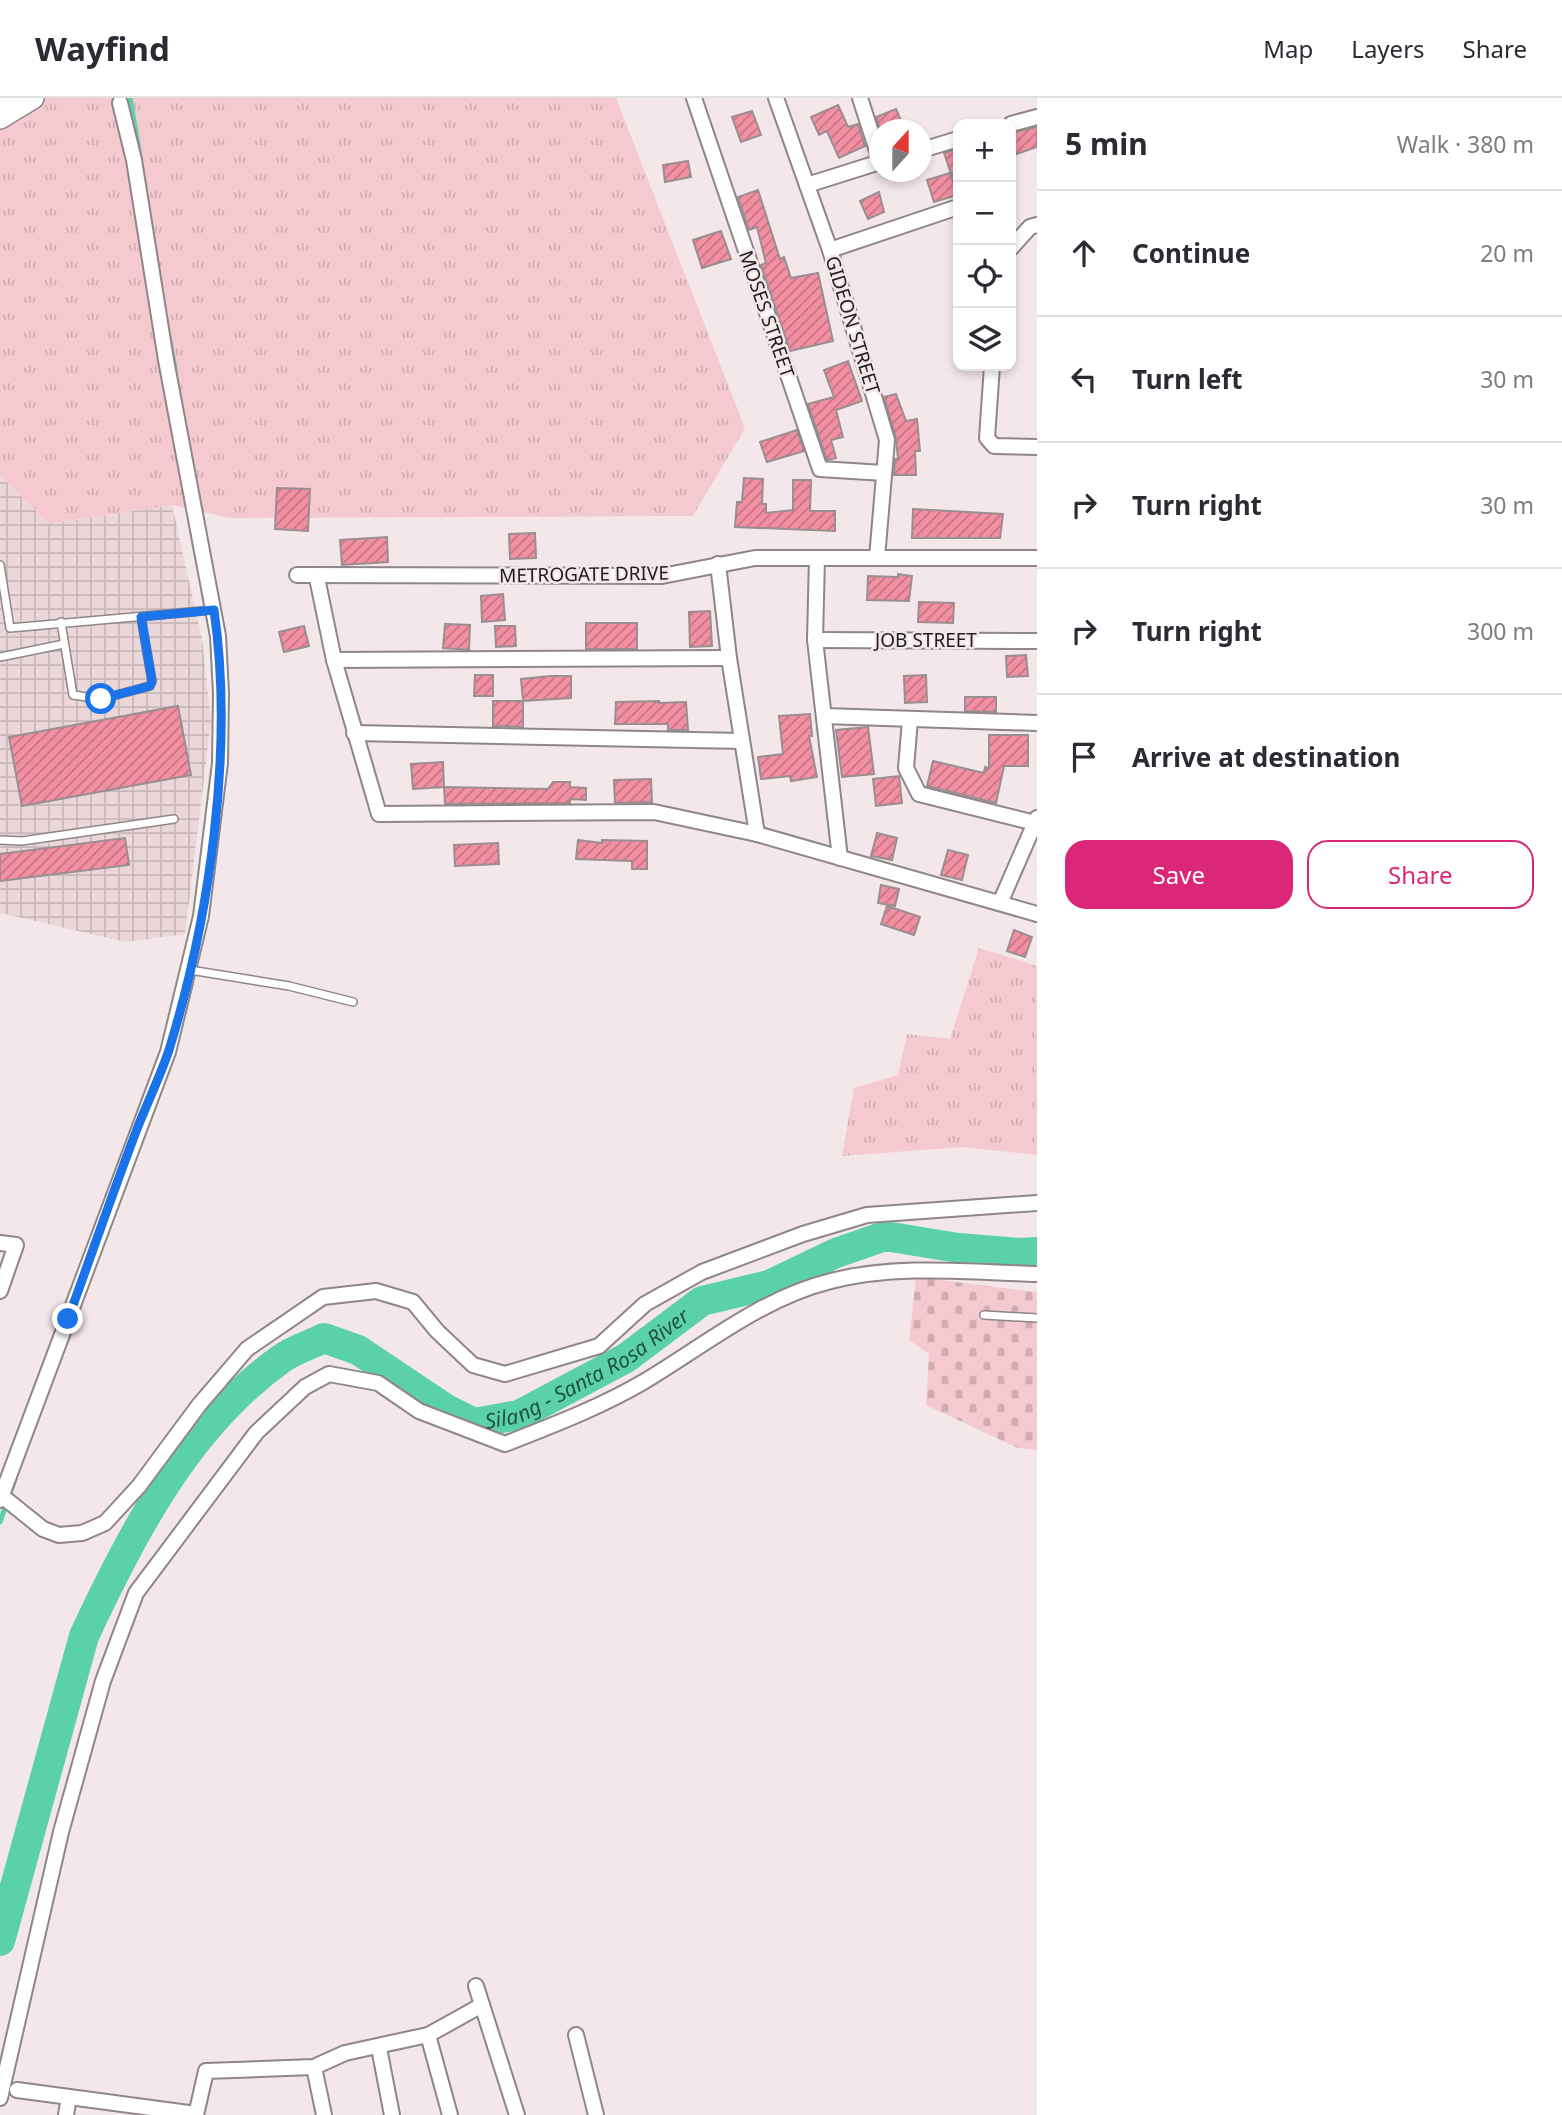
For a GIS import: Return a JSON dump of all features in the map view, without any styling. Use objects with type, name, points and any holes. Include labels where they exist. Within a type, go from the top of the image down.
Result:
[{"type":"main road","points":[[0,118],[33,98]]},
{"type":"street","name":"MOSES STREET","points":[[694,98],[820,469],[884,473]]},
{"type":"street","name":"GIDEON STREET","points":[[776,98],[830,250],[887,440],[877,558]]},
{"type":"street","points":[[860,98],[869,126]]},
{"type":"street","points":[[120,103],[134,160],[166,360],[214,610],[221,693],[220,763],[205,891],[191,970],[168,1052],[1,1498],[43,1529],[59,1535],[82,1533],[105,1523],[139,1486],[199,1405],[247,1349],[323,1297],[376,1291],[413,1302],[437,1331],[473,1365],[505,1374],[599,1346],[645,1304],[702,1272],[803,1234],[867,1215],[1037,1203]]},
{"type":"street","points":[[1016,123],[1037,117]]},
{"type":"street","points":[[932,147],[953,141]]},
{"type":"street","points":[[807,185],[869,165]]},
{"type":"street","points":[[830,250],[953,208]]},
{"type":"street","points":[[1014,245],[1030,226],[1037,225]]},
{"type":"street","points":[[992,371],[987,439],[994,446],[1037,447]]},
{"type":"street","name":"METROGATE DRIVE","points":[[297,575],[317,578],[662,576],[755,558],[1037,558]]},
{"type":"street","points":[[817,558],[815,639],[840,858]]},
{"type":"street","points":[[718,564],[729,658],[757,834]]},
{"type":"street","points":[[317,578],[334,660],[379,814],[653,813],[757,834],[1037,914]]},
{"type":"street","name":"JOB STREET","points":[[815,639],[1037,641]]},
{"type":"street","points":[[334,660],[729,658]]},
{"type":"street","points":[[824,716],[1037,723]]},
{"type":"street","points":[[910,720],[906,768],[919,794],[1036,821],[1000,903]]},
{"type":"street","points":[[354,733],[742,741]]},
{"type":"street","points":[[0,1243],[16,1245],[0,1291]]},
{"type":"street","points":[[0,2098],[61,1832],[103,1681],[136,1593],[256,1433],[305,1387],[329,1374],[378,1383],[419,1411],[505,1444],[569,1419],[644,1382],[755,1311],[830,1281],[892,1270],[1037,1275]]},
{"type":"street","points":[[475,1986],[517,2115]]},
{"type":"street","points":[[17,2090],[131,2110],[196,2115],[206,2071],[314,2067],[345,2053],[379,2048],[428,2035],[482,2005]]},
{"type":"street","points":[[428,2035],[450,2115]]},
{"type":"street","points":[[576,2035],[596,2115]]},
{"type":"street","points":[[379,2048],[392,2115]]},
{"type":"street","points":[[314,2067],[324,2115]]},
{"type":"street","points":[[66,2115],[69,2097]]},
{"type":"lane","points":[[0,565],[10,628],[214,610]]},
{"type":"lane","points":[[61,622],[73,695],[101,699],[150,686],[153,674],[141,617]]},
{"type":"lane","points":[[0,657],[64,644]]},
{"type":"lane","points":[[0,840],[22,841],[174,819]]},
{"type":"lane","points":[[191,970],[289,986],[353,1002]]},
{"type":"lane","points":[[984,1315],[1037,1318]]},
{"type":"shaded area","points":[[0,475],[49,524],[172,505],[202,639],[211,721],[185,934],[126,942],[0,913]]},
{"type":"green space","points":[[0,98],[616,98],[745,428],[693,516],[229,518],[172,505],[49,524],[0,475]]},
{"type":"green space","points":[[979,948],[1037,966],[1037,1155],[963,1147],[842,1156],[854,1088],[898,1075],[907,1034],[950,1039]]},
{"type":"green space","points":[[916,1277],[1037,1292],[1037,1450],[1018,1448],[926,1405],[929,1354],[909,1340]]},
{"type":"building","points":[[838,105],[848,127],[858,124],[865,146],[839,158],[827,131],[819,135],[811,117]]},
{"type":"building","points":[[896,109],[900,119],[877,119]]},
{"type":"building","points":[[752,111],[761,135],[741,142],[732,117]]},
{"type":"building","points":[[1037,127],[1037,147],[1016,154],[1016,132]]},
{"type":"building","points":[[953,150],[953,179],[944,153]]},
{"type":"building","points":[[688,161],[691,177],[665,182],[663,165]]},
{"type":"building","points":[[950,173],[953,196],[934,202],[928,182],[932,182],[932,178]]},
{"type":"building","points":[[758,190],[780,259],[784,257],[791,278],[818,273],[833,341],[790,351],[761,265],[766,263],[757,227],[749,230],[738,197]]},
{"type":"building","points":[[879,192],[884,212],[868,219],[860,201]]},
{"type":"building","points":[[721,231],[731,259],[702,268],[693,240]]},
{"type":"building","points":[[848,361],[862,401],[836,410],[843,437],[831,440],[836,458],[827,460],[808,404],[834,397],[824,370]]},
{"type":"building","points":[[896,394],[906,421],[917,419],[920,451],[915,451],[916,475],[894,475],[895,459],[898,459],[896,438],[884,397]]},
{"type":"building","points":[[797,430],[804,451],[767,462],[760,442]]},
{"type":"building","points":[[744,478],[763,479],[762,504],[766,504],[766,513],[793,510],[793,480],[811,480],[810,511],[835,511],[835,531],[735,527],[737,502],[742,502]]},
{"type":"building","points":[[277,488],[310,489],[308,531],[275,529]]},
{"type":"building","points":[[913,509],[1003,514],[1000,538],[912,538]]},
{"type":"building","points":[[535,533],[536,558],[510,559],[509,534]]},
{"type":"building","points":[[387,537],[388,562],[342,565],[340,540]]},
{"type":"building","points":[[898,574],[912,576],[909,601],[867,600],[868,576],[898,577]]},
{"type":"building","points":[[503,594],[505,620],[482,622],[481,596]]},
{"type":"building","points":[[919,602],[954,603],[953,623],[918,622]]},
{"type":"building","points":[[710,611],[712,646],[690,647],[689,612]]},
{"type":"building","points":[[586,623],[637,623],[637,649],[586,649]]},
{"type":"building","points":[[445,624],[470,625],[469,650],[443,648]]},
{"type":"building","points":[[304,626],[309,646],[284,652],[279,632]]},
{"type":"building","points":[[495,626],[515,626],[516,646],[496,647]]},
{"type":"building","points":[[1026,655],[1028,676],[1007,677],[1006,656]]},
{"type":"building","points":[[475,675],[493,675],[493,696],[474,696]]},
{"type":"building","points":[[926,675],[927,702],[905,703],[904,676]]},
{"type":"building","points":[[571,676],[571,698],[523,701],[521,679]]},
{"type":"building","points":[[965,697],[996,697],[996,712],[965,711]]},
{"type":"building","points":[[493,701],[523,701],[523,727],[493,726]]},
{"type":"building","points":[[616,702],[686,702],[688,730],[668,730],[668,724],[615,724]]},
{"type":"building","points":[[178,706],[191,775],[22,806],[9,737]]},
{"type":"building","points":[[810,714],[812,736],[809,736],[817,777],[791,781],[790,776],[761,779],[758,757],[783,754],[779,716]]},
{"type":"building","points":[[868,727],[874,774],[842,777],[836,730]]},
{"type":"building","points":[[989,735],[1028,735],[1028,766],[1004,766],[996,803],[927,786],[933,761],[984,773],[985,767],[989,768]]},
{"type":"building","points":[[443,762],[444,787],[413,789],[411,764]]},
{"type":"building","points":[[899,776],[902,803],[876,806],[873,779]]},
{"type":"building","points":[[651,779],[652,802],[615,803],[614,780]]},
{"type":"building","points":[[553,782],[570,782],[570,787],[586,788],[586,800],[570,799],[570,803],[445,804],[444,787],[548,789]]},
{"type":"building","points":[[877,833],[897,838],[892,860],[871,856]]},
{"type":"building","points":[[125,838],[129,865],[0,881],[0,854]]},
{"type":"building","points":[[578,840],[602,843],[602,840],[647,841],[647,869],[632,869],[632,861],[576,859]]},
{"type":"building","points":[[498,843],[499,864],[455,866],[454,845]]},
{"type":"building","points":[[948,850],[968,855],[962,880],[941,875]]},
{"type":"building","points":[[881,885],[899,889],[895,906],[878,903]]},
{"type":"building","points":[[887,906],[920,917],[914,935],[881,924]]},
{"type":"building","points":[[1014,930],[1032,937],[1025,957],[1007,951]]},
{"type":"waterway","points":[[130,98],[139,151]]},
{"type":"waterway","points":[[169,337],[175,369]]},
{"type":"waterway","points":[[184,1013],[191,985]]},
{"type":"waterway","name":"Silang - Santa Rosa River","points":[[0,1941],[84,1636],[102,1598],[142,1522],[190,1449],[217,1416],[247,1386],[286,1356],[324,1338],[358,1350],[446,1409],[474,1423],[519,1415],[626,1358],[702,1301],[769,1285],[836,1253],[885,1236],[958,1248],[1037,1252]]},
{"type":"waterway","points":[[0,1522],[15,1479]]},
{"type":"route","points":[[68,1319],[168,1052],[191,970],[201,916],[220,763],[221,693],[214,610],[141,617],[153,674],[150,686],[101,699]]}]
